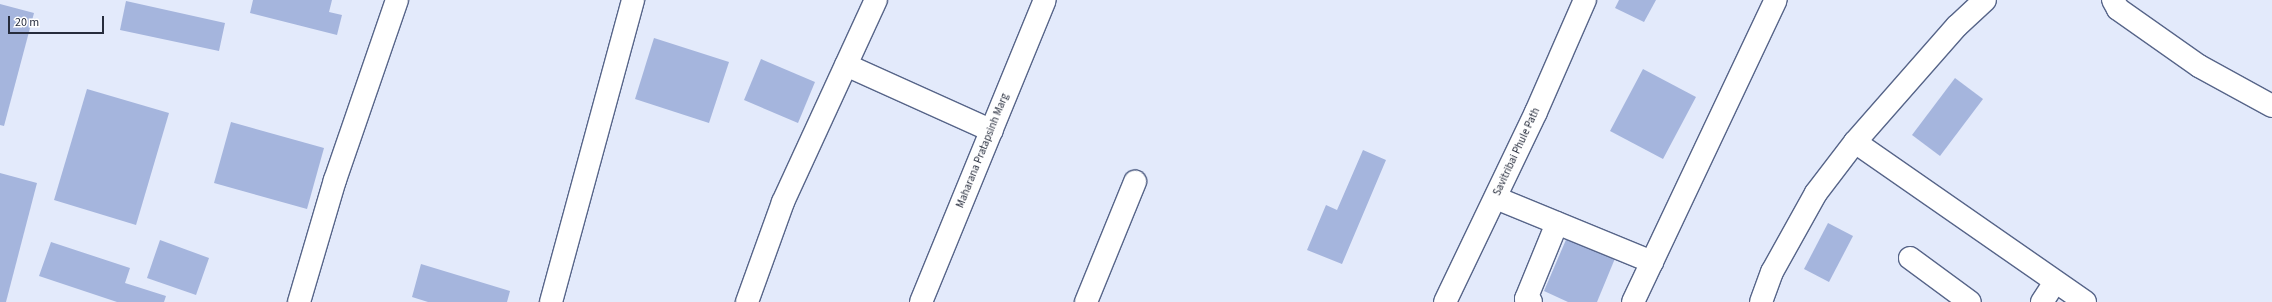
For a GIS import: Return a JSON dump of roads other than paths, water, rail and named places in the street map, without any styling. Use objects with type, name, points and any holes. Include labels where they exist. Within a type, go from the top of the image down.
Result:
[{"type":"street","points":[[299,302],[335,180],[397,0]]},
{"type":"street","points":[[551,302],[634,0]]},
{"type":"street","points":[[747,302],[783,202],[876,0]]},
{"type":"street","name":"Maharana Pratapsinh Marg","points":[[921,302],[1045,0]]},
{"type":"street","name":"Savitribai Phule Path","points":[[1445,302],[1496,198],[1585,0]]},
{"type":"street","points":[[1633,302],[1776,0]]},
{"type":"street","points":[[1761,302],[1772,272],[1816,193],[1855,142],[1957,26],[1985,0]]},
{"type":"street","points":[[2112,0],[2118,9],[2199,66],[2272,106]]},
{"type":"street","points":[[846,65],[992,131]]},
{"type":"street","points":[[1855,142],[2085,302]]},
{"type":"street","points":[[1086,302],[1136,182]]},
{"type":"street","points":[[1496,198],[1652,262]]},
{"type":"street","points":[[1531,302],[1526,299],[1557,223]]},
{"type":"street","points":[[1910,258],[1970,302]]},
{"type":"street","points":[[2042,302],[2055,282]]}]
